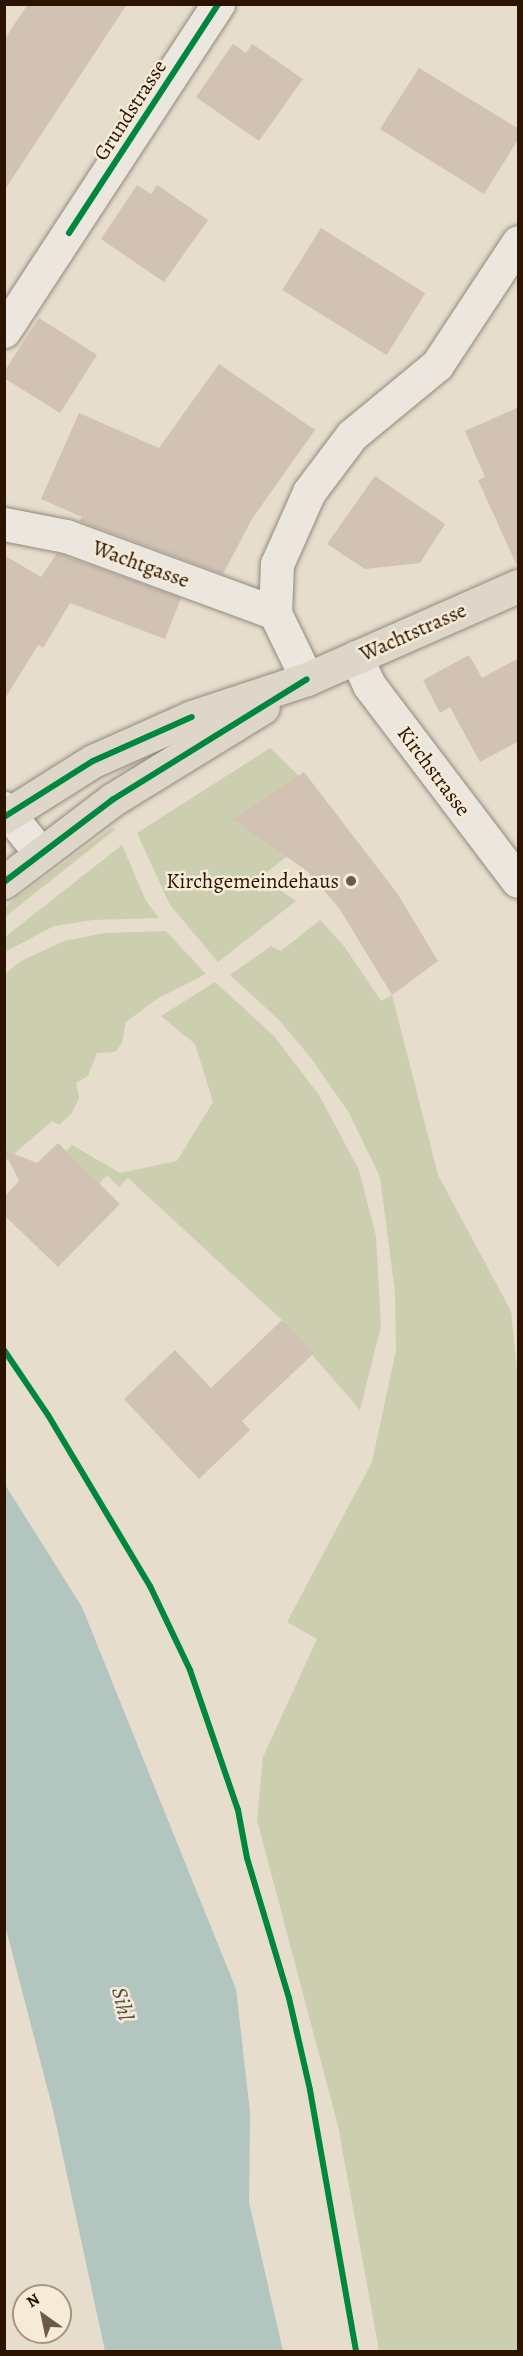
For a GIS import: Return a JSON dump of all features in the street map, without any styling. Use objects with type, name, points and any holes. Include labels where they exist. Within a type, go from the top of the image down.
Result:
[{"type":"main road","name":"Wachtstrasse","points":[[6,813],[103,757],[192,717],[308,679],[519,586]]},
{"type":"main road","name":"Wachtstrasse","points":[[4,882],[112,800],[308,679]]},
{"type":"street","name":"Grundstrasse","points":[[4,331],[218,4]]},
{"type":"street","points":[[308,679],[275,613],[277,564],[309,492],[351,435],[437,365],[519,242]]},
{"type":"street","name":"Wachtgasse","points":[[4,524],[66,536],[275,613]]},
{"type":"street","name":"Kirchstrasse","points":[[356,657],[369,686],[519,882]]},
{"type":"street","points":[[6,813],[40,853]]},
{"type":"green space","points":[[270,748],[299,776],[234,819],[287,856],[261,877],[296,901],[218,962],[170,905],[137,833]]},
{"type":"green space","points":[[111,828],[116,829],[5,917],[5,907]]},
{"type":"green space","points":[[122,845],[146,901],[159,918],[93,920],[54,926],[5,952],[5,937]]},
{"type":"green space","points":[[320,920],[344,946],[381,1001],[392,995],[438,1175],[511,1311],[518,1382],[518,2351],[379,2351],[338,2126],[257,1820],[263,1757],[317,1639],[287,1622],[372,1462],[396,1350],[395,1293],[380,1177],[349,1113],[311,1058],[279,1020],[230,975],[271,946],[281,951]]},
{"type":"green space","points":[[166,931],[206,974],[157,999],[126,1022],[122,1043],[115,1052],[97,1053],[88,1076],[76,1083],[79,1098],[72,1113],[59,1125],[52,1121],[5,1162],[4,975],[21,961],[64,941],[105,933]]},
{"type":"green space","points":[[215,982],[274,1036],[319,1095],[359,1170],[376,1236],[381,1326],[360,1410],[282,1320],[128,1178],[119,1187],[107,1175],[99,1184],[66,1151],[72,1145],[120,1173],[177,1161],[213,1102],[195,1044],[161,1016]]},
{"type":"water","name":"Sihl","points":[[4,1483],[82,1607],[236,1989],[250,2112],[249,2202],[283,2351],[105,2351],[53,2110],[5,1925]]},
{"type":"building","points":[[28,4],[127,4],[4,191],[4,40]]},
{"type":"building","points":[[233,44],[246,53],[252,44],[303,79],[259,141],[196,97]]},
{"type":"building","points":[[419,68],[519,129],[519,138],[484,194],[380,129]]},
{"type":"building","points":[[137,185],[151,194],[157,185],[208,220],[164,282],[101,239]]},
{"type":"building","points":[[321,228],[425,293],[387,355],[282,290]]},
{"type":"building","points":[[39,318],[97,355],[60,413],[4,378],[4,372]]},
{"type":"building","points":[[219,364],[315,430],[252,519],[223,574],[79,521],[82,517],[41,499],[79,413],[159,448]]},
{"type":"building","points":[[519,407],[518,568],[478,480],[485,477],[465,431]]},
{"type":"building","points":[[375,476],[445,524],[420,563],[365,569],[327,544]]},
{"type":"building","points":[[57,553],[181,598],[165,639],[70,603],[43,648],[38,645],[4,700],[4,555],[41,577]]},
{"type":"building","points":[[469,655],[482,678],[519,658],[519,741],[480,762],[450,707],[440,713],[423,680]]},
{"type":"building","name":"Kirchgemeindehaus","points":[[304,772],[397,893],[438,961],[392,995],[339,908],[307,871],[233,819]]},
{"type":"building","points":[[58,1143],[120,1204],[58,1267],[4,1215],[4,1197],[19,1181],[4,1150],[37,1163]]},
{"type":"building","points":[[282,1320],[314,1353],[242,1421],[250,1430],[199,1479],[124,1399],[175,1350],[211,1388]]},
{"type":"cycle path","points":[[69,233],[218,4]]},
{"type":"cycle path","points":[[4,882],[112,800],[307,679]]},
{"type":"cycle path","points":[[4,817],[93,761],[192,717]]},
{"type":"cycle path","points":[[4,1350],[48,1415],[150,1586],[190,1670],[238,1810],[247,1858],[289,1998],[310,2090],[356,2352]]},
{"type":"place","name":"Kirchgemeindehaus","points":[[351,881]]}]
